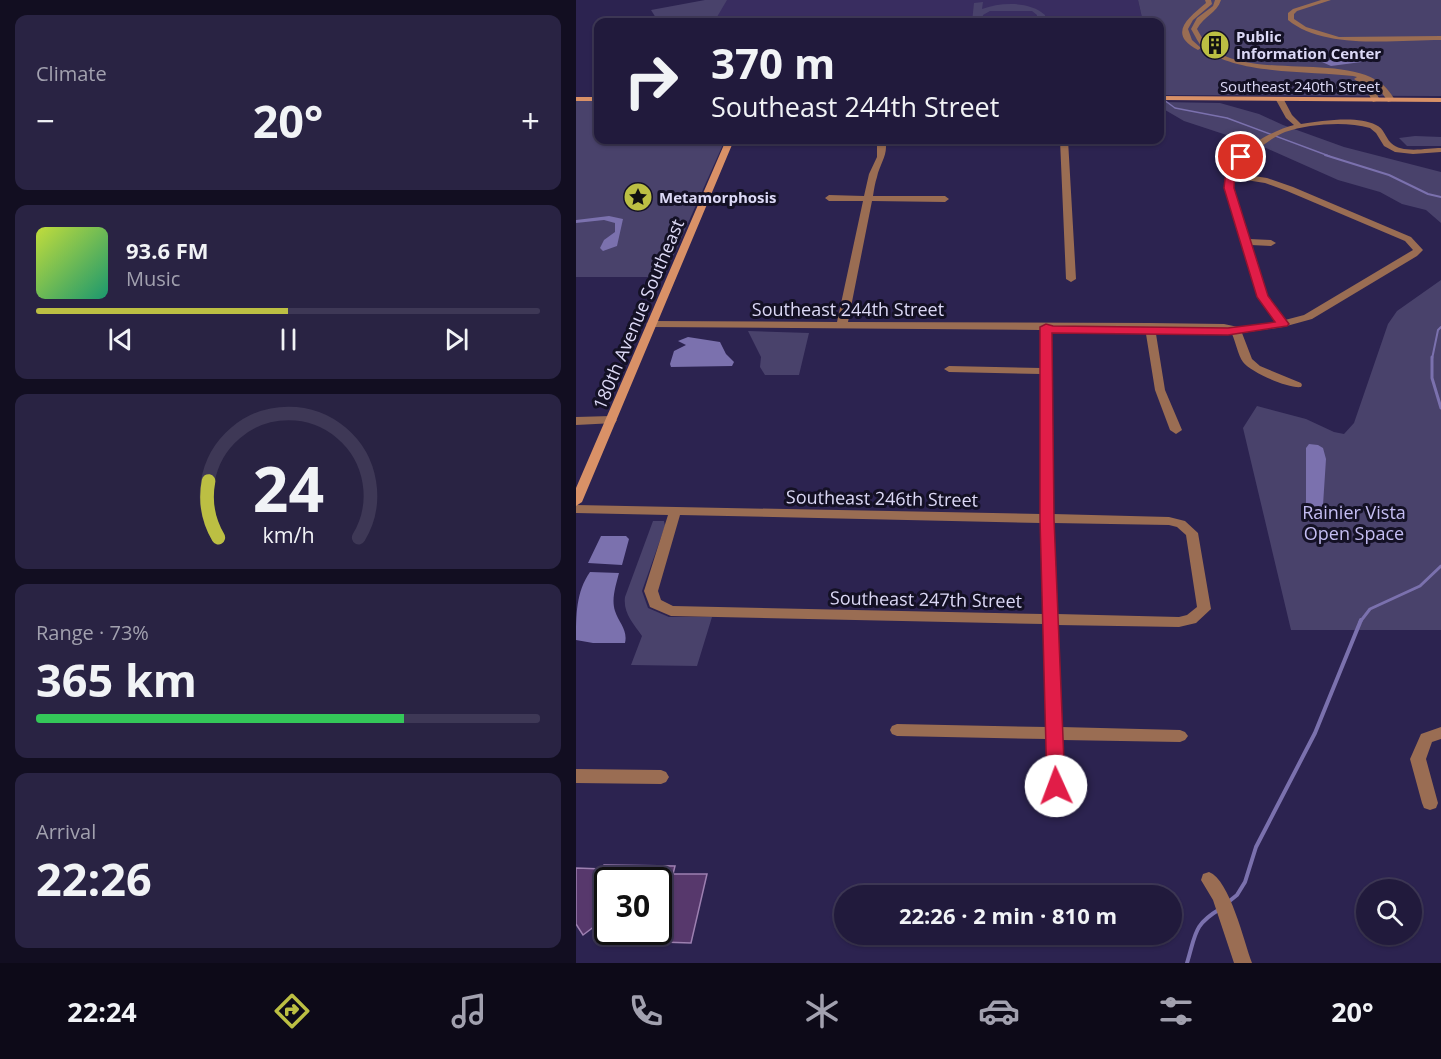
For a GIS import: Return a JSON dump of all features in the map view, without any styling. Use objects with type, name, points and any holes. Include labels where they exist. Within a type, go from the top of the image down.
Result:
[{"type":"street","points":[[1208,0],[1209,4],[1186,23],[1185,30],[1192,45],[1219,60],[1273,73],[1364,76],[1373,80],[1391,100]]},
{"type":"street","points":[[1218,0],[1216,7],[1195,24],[1196,35],[1205,47],[1225,57],[1258,66],[1355,79],[1367,84],[1376,100]]},
{"type":"street","points":[[1328,0],[1295,10],[1291,13],[1291,20],[1304,28],[1338,39],[1441,38]]},
{"type":"street","points":[[1370,89],[1383,90]]},
{"type":"street","points":[[576,99],[594,98]]},
{"type":"street","name":"Southeast 240th Street","points":[[1164,98],[1441,100]]},
{"type":"street","points":[[1280,100],[1288,116],[1299,126]]},
{"type":"street","points":[[1283,324],[1262,297],[1229,188],[1232,166],[1241,157],[1274,135],[1299,126],[1334,123],[1372,126],[1377,129],[1387,144],[1394,148],[1441,150]]},
{"type":"street","name":"180th Avenue Southeast","points":[[576,502],[728,144]]},
{"type":"street","points":[[842,325],[873,174],[883,144]]},
{"type":"street","points":[[1064,144],[1071,279]]},
{"type":"street","name":"Southeast 244th Street","points":[[651,324],[1046,327],[1053,325],[1150,328],[1224,327],[1236,330],[1283,324],[1308,317],[1414,254],[1417,247],[1408,239],[1290,189],[1267,181],[1229,175]]},
{"type":"street","points":[[829,198],[945,199]]},
{"type":"street","points":[[1245,242],[1271,243]]},
{"type":"street","points":[[1046,327],[1047,519],[1056,786]]},
{"type":"street","points":[[1150,328],[1160,390],[1176,430]]},
{"type":"street","points":[[1236,330],[1246,360],[1256,368],[1297,385]]},
{"type":"street","points":[[949,369],[1046,371]]},
{"type":"street","points":[[576,421],[610,420]]},
{"type":"street","name":"Southeast 246th Street","points":[[576,509],[1169,521],[1185,527],[1192,533],[1204,609],[1197,616]]},
{"type":"street","name":"Southeast 247th Street","points":[[675,512],[651,591],[655,603],[671,611],[1179,622],[1197,616]]},
{"type":"street","points":[[897,730],[1180,736]]},
{"type":"street","points":[[1431,803],[1419,759],[1426,738],[1441,733]]},
{"type":"street","points":[[576,776],[661,777]]},
{"type":"street","points":[[1209,880],[1220,896],[1243,963]]},
{"type":"shaded area","points":[[722,0],[1138,0],[1142,18],[712,18]]},
{"type":"shaded area","points":[[1357,54],[1365,56],[1363,59],[1369,61],[1331,66],[1322,62]]},
{"type":"shaded area","points":[[609,216],[623,219],[617,246],[603,251],[600,248],[604,240],[615,232],[615,223],[604,220],[576,223],[576,220]]},
{"type":"shaded area","points":[[688,337],[720,342],[726,354],[734,362],[732,366],[671,367],[674,351],[686,345],[678,341]]},
{"type":"shaded area","points":[[1309,444],[1323,448],[1326,459],[1323,505],[1315,519],[1307,518],[1306,515],[1306,448]]},
{"type":"shaded area","points":[[601,536],[626,536],[629,539],[622,565],[588,563]]},
{"type":"shaded area","points":[[590,572],[619,573],[614,592],[614,606],[624,630],[625,643],[593,643],[576,640],[579,596]]},
{"type":"green space","points":[[705,0],[727,0],[716,18],[656,18],[651,10]]},
{"type":"green space","points":[[1138,0],[1441,0],[1441,96],[1164,95],[1164,18],[1142,18]]},
{"type":"green space","points":[[983,2],[982,9],[1006,4],[1023,5],[1039,10],[1045,18],[1037,18],[1032,11],[990,11],[983,15],[983,18],[972,18],[974,3]]},
{"type":"green space","points":[[576,100],[594,100],[594,144],[723,144],[664,277],[576,277]]},
{"type":"green space","points":[[1164,102],[1220,103],[1259,114],[1344,147],[1441,172],[1441,223],[1426,210],[1402,204],[1380,192],[1338,180],[1266,148],[1184,121],[1164,109]]},
{"type":"green space","points":[[1441,137],[1441,146],[1407,146],[1399,138]]},
{"type":"green space","name":"Rainier Vista Open Space","points":[[1441,280],[1441,630],[1291,630],[1243,428],[1257,406],[1306,419],[1334,432],[1344,434],[1354,423],[1388,324],[1397,311]]},
{"type":"green space","points":[[748,331],[809,333],[799,375],[765,375],[760,367],[761,357]]},
{"type":"green space","points":[[653,521],[664,521],[665,526],[642,591],[648,608],[669,617],[712,617],[697,666],[631,665],[642,636],[627,613],[625,597]]},
{"type":"building","points":[[604,865],[675,866],[673,874],[707,874],[691,943],[672,942],[672,867],[604,867]]},
{"type":"building","points":[[576,868],[594,869],[594,927],[583,935],[576,924]]},
{"type":"waterway","points":[[1164,100],[1175,108],[1227,118],[1329,156]]},
{"type":"waterway","points":[[1325,155],[1389,175],[1428,194],[1441,197]]},
{"type":"waterway","points":[[1432,359],[1438,330],[1441,327]]},
{"type":"waterway","points":[[1432,359],[1432,378],[1441,408]]},
{"type":"waterway","points":[[1360,621],[1370,609],[1420,586],[1441,566]]},
{"type":"waterway","points":[[1227,903],[1237,895],[1245,882],[1256,847],[1315,733],[1360,621]]},
{"type":"waterway","points":[[1187,963],[1200,925],[1220,909]]},
{"type":"place","name":"Public Information Center","points":[[1215,45]]},
{"type":"place","name":"Metamorphosis","points":[[638,197]]},
{"type":"route","points":[[1056,786],[1047,519],[1046,327],[1053,329],[1228,332],[1283,324],[1262,297],[1229,188],[1230,171],[1241,157]]}]
